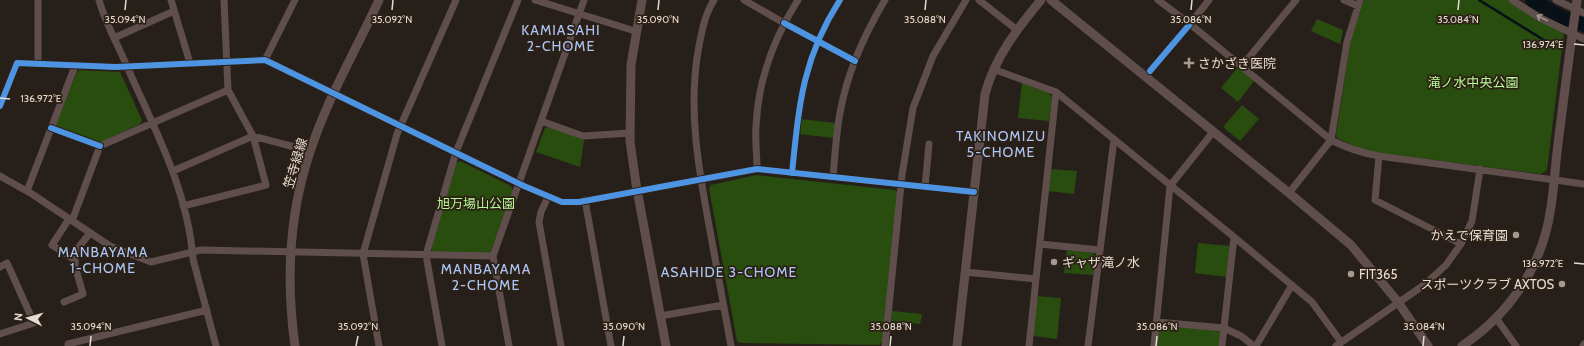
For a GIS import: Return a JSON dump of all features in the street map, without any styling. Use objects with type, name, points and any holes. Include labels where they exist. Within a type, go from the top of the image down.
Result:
[{"type":"street","points":[[38,0],[38,64]]},
{"type":"street","points":[[99,0],[102,11],[126,66],[174,171],[193,245],[192,252],[207,310],[214,345]]},
{"type":"street","points":[[171,0],[190,63]]},
{"type":"street","points":[[183,206],[266,185],[253,136],[228,90],[224,0]]},
{"type":"street","points":[[265,60],[295,0]]},
{"type":"street","name":"笠寺緑線","points":[[295,346],[290,311],[291,253],[298,193],[310,151],[334,94],[379,0]]},
{"type":"street","points":[[379,346],[363,254],[400,126],[456,0]]},
{"type":"street","points":[[442,346],[426,255],[456,152],[518,0]]},
{"type":"street","points":[[535,0],[635,31]]},
{"type":"street","points":[[509,346],[492,256],[584,0]]},
{"type":"street","points":[[642,0],[635,31],[630,87],[630,133],[638,191],[666,346]]},
{"type":"street","points":[[714,0],[704,19],[702,30],[694,84],[695,128],[701,180],[731,346]]},
{"type":"street","points":[[744,0],[784,23]]},
{"type":"street","points":[[757,169],[755,128],[761,86],[772,50],[784,23],[798,0]]},
{"type":"street","points":[[833,177],[844,92],[863,40],[885,0]]},
{"type":"street","points":[[885,346],[901,184],[913,108],[921,84],[945,33],[966,0]]},
{"type":"street","points":[[979,0],[1017,30]]},
{"type":"street","points":[[957,346],[982,106],[993,69],[1004,49],[1041,0]]},
{"type":"street","points":[[1051,0],[1290,193],[1350,245],[1398,302],[1428,346]]},
{"type":"street","points":[[1158,0],[1242,66],[1331,140],[1362,153],[1584,184]]},
{"type":"street","points":[[1190,24],[1209,0]]},
{"type":"street","points":[[1242,66],[1296,0]]},
{"type":"street","points":[[1290,193],[1331,140],[1347,42],[1359,3],[1344,0]]},
{"type":"street","points":[[1512,0],[1540,18],[1576,16]]},
{"type":"street","points":[[1556,0],[1576,16],[1584,39]]},
{"type":"street","points":[[114,38],[174,11]]},
{"type":"street","points":[[1462,346],[1478,336],[1496,318],[1518,292],[1538,256],[1550,214],[1576,16]]},
{"type":"street","points":[[0,106],[17,64],[126,66],[265,60],[519,184],[548,197],[565,202],[638,191],[757,169],[974,192]]},
{"type":"street","points":[[27,191],[75,66]]},
{"type":"street","points":[[993,69],[1056,92],[1312,302],[1338,344],[1398,302],[1446,265],[1461,244],[1472,221],[1480,169]]},
{"type":"street","points":[[75,260],[52,245],[70,220],[100,146],[228,90]]},
{"type":"street","points":[[1029,346],[1056,92]]},
{"type":"street","points":[[541,121],[584,136],[630,133]]},
{"type":"street","points":[[1154,346],[1170,186],[1213,132]]},
{"type":"street","points":[[174,171],[253,136],[310,151]]},
{"type":"street","points":[[1088,346],[1114,139]]},
{"type":"street","points":[[925,187],[929,144]]},
{"type":"street","points":[[1380,156],[1375,200],[1461,244]]},
{"type":"street","points":[[0,176],[27,191],[110,246],[151,262],[200,250],[492,256]]},
{"type":"street","points":[[548,197],[541,212],[539,222],[561,346]]},
{"type":"street","points":[[585,200],[611,346]]},
{"type":"street","points":[[64,302],[83,294],[75,266],[75,260],[78,248],[90,232]]},
{"type":"street","points":[[1222,346],[1234,237]]},
{"type":"street","points":[[1040,244],[1100,250]]},
{"type":"street","points":[[0,267],[7,263],[34,323],[0,334]]},
{"type":"street","points":[[965,272],[1036,279]]},
{"type":"street","points":[[1157,322],[1224,328],[1241,336],[1255,346],[1292,285]]},
{"type":"street","points":[[660,316],[723,305]]},
{"type":"street","points":[[68,346],[68,344],[207,310]]},
{"type":"street","points":[[1496,318],[1516,346]]},
{"type":"green space","name":"滝ノ水中央公園","points":[[1364,0],[1508,0],[1532,16],[1564,32],[1547,170],[1541,174],[1366,151],[1337,138],[1336,135],[1351,39]]},
{"type":"green space","points":[[1317,19],[1343,30],[1340,44],[1311,31]]},
{"type":"green space","points":[[1238,67],[1254,81],[1238,102],[1221,88]]},
{"type":"green space","points":[[79,70],[120,72],[142,120],[140,124],[100,143],[57,129],[55,125]]},
{"type":"green space","points":[[1022,83],[1049,93],[1052,97],[1049,121],[1018,118]]},
{"type":"green space","points":[[1242,105],[1259,119],[1240,141],[1223,127]]},
{"type":"green space","points":[[800,119],[836,123],[834,138],[798,134]]},
{"type":"green space","points":[[549,127],[584,140],[580,167],[536,152],[545,128]]},
{"type":"green space","name":"旭万場山公園","points":[[460,161],[511,186],[513,191],[491,251],[488,253],[434,253],[431,249],[456,163]]},
{"type":"green space","points":[[1050,169],[1077,171],[1074,194],[1048,191]]},
{"type":"green space","points":[[756,175],[895,190],[898,193],[883,341],[879,345],[740,343],[737,341],[709,188],[711,185]]},
{"type":"green space","points":[[1198,243],[1230,246],[1227,277],[1195,273]]},
{"type":"green space","points":[[1067,250],[1092,253],[1096,256],[1093,275],[1064,273]]},
{"type":"green space","points":[[1037,296],[1061,298],[1057,339],[1033,336]]},
{"type":"green space","points":[[892,311],[922,314],[920,324],[891,321]]},
{"type":"green space","points":[[1162,325],[1217,330],[1221,333],[1220,346],[1157,346],[1159,327]]},
{"type":"waterway","points":[[1479,0],[1547,42]]},
{"type":"waterway","points":[[1532,0],[1562,17],[1584,25]]},
{"type":"cycle path","points":[[792,173],[797,126],[804,84],[817,42],[840,0]]},
{"type":"cycle path","points":[[784,23],[855,61]]},
{"type":"cycle path","points":[[1150,71],[1190,24]]},
{"type":"cycle path","points":[[0,106],[17,63],[116,67],[265,60],[524,186],[562,202],[579,202],[757,169],[974,192]]},
{"type":"cycle path","points":[[51,128],[100,146]]},
{"type":"place","name":"さかざき医院","points":[[1189,63]]},
{"type":"place","name":"かえで保育園","points":[[1516,235]]},
{"type":"place","name":"ギャザ滝ノ水","points":[[1054,262]]},
{"type":"place","name":"FIT365","points":[[1351,274]]},
{"type":"place","name":"スポーツクラブ AXTOS","points":[[1562,284]]},
{"type":"district","name":"KAMIASAHI 2-CHOME","points":[[561,38]]},
{"type":"district","name":"TAKINOMIZU 5-CHOME","points":[[1001,144]]},
{"type":"district","name":"MANBAYAMA 1-CHOME","points":[[103,260]]},
{"type":"district","name":"ASAHIDE 3-CHOME","points":[[729,272]]},
{"type":"district","name":"MANBAYAMA 2-CHOME","points":[[486,278]]}]
